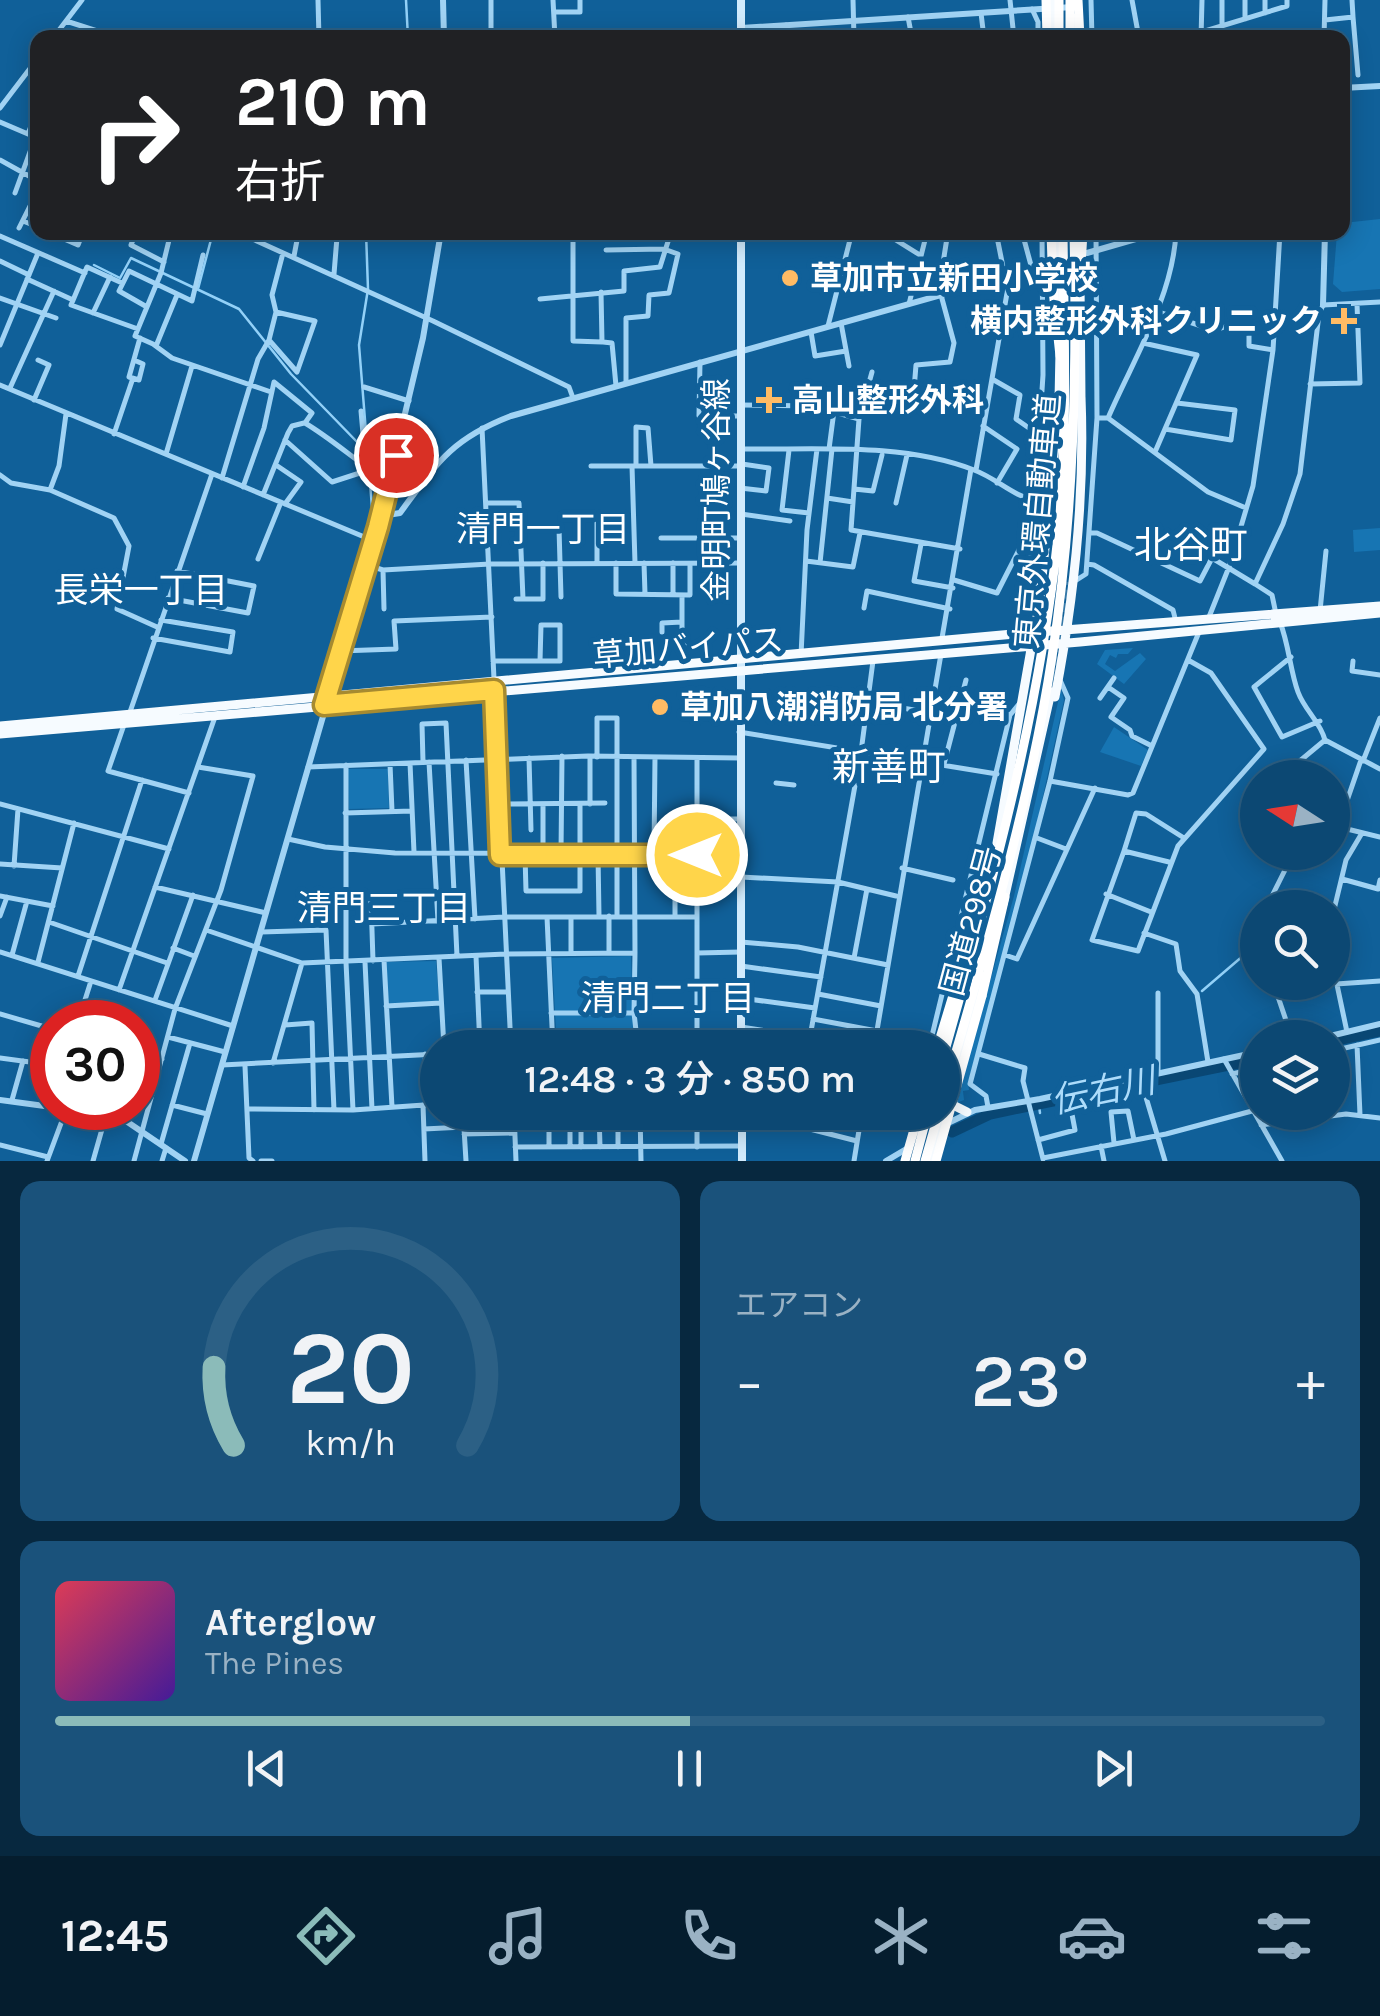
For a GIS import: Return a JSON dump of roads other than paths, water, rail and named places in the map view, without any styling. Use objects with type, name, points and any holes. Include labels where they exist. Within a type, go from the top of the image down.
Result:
[{"type":"highway","points":[[1053,2],[1053,30]]},
{"type":"highway","points":[[1074,2],[1075,30]]},
{"type":"highway","points":[[1057,240],[1053,290],[1060,356]]},
{"type":"highway","points":[[1047,582],[1060,396],[1058,240]]},
{"type":"highway","name":"東京外環自動車道","points":[[950,1030],[1014,798],[1048,612],[1063,452],[1058,240]]},
{"type":"highway","points":[[1016,851],[1041,764],[1067,629],[1081,482],[1079,240]]},
{"type":"highway","name":"東京外環自動車道","points":[[960,1045],[1019,823],[1054,644],[1067,547],[1074,449],[1079,240]]},
{"type":"highway","name":"国道298号","points":[[944,1030],[985,890],[1027,701],[1060,396]]},
{"type":"highway","name":"草加バイパス","points":[[0,734],[326,700],[740,665],[1033,646],[1199,629],[1320,611],[1380,609]]},
{"type":"highway","name":"草加バイパス","points":[[494,686],[688,664],[740,665],[801,655],[1067,629],[1380,609]]},
{"type":"highway","name":"国道298号","points":[[960,1049],[1016,851],[1052,692]]},
{"type":"highway","name":"草加バイパス","points":[[0,726],[216,714],[326,700]]},
{"type":"highway","points":[[942,1030],[985,890]]},
{"type":"highway","points":[[930,1161],[982,996],[1004,896]]},
{"type":"highway","points":[[960,1108],[967,1112]]},
{"type":"highway","points":[[910,1161],[918,1130]]},
{"type":"highway","points":[[910,1161],[919,1130]]},
{"type":"highway","points":[[930,1161],[936,1130]]},
{"type":"highway","name":"国道298号","points":[[930,1161],[939,1130]]},
{"type":"main road","points":[[741,0],[741,30]]},
{"type":"main road","name":"金明町鳩ヶ谷線","points":[[741,240],[741,1030]]},
{"type":"main road","points":[[742,1130],[742,1161]]},
{"type":"street","points":[[59,30],[82,0]]},
{"type":"street","points":[[319,0],[319,30]]},
{"type":"street","points":[[442,0],[444,30]]},
{"type":"street","points":[[490,0],[491,30]]},
{"type":"street","points":[[553,0],[555,30]]},
{"type":"street","points":[[554,12],[580,12],[580,0]]},
{"type":"street","points":[[853,0],[854,30]]},
{"type":"street","points":[[1010,0],[1013,30]]},
{"type":"street","points":[[1091,0],[1092,30]]},
{"type":"street","points":[[1132,0],[1138,30]]},
{"type":"street","points":[[1201,30],[1202,0]]},
{"type":"street","points":[[1222,0],[1222,26]]},
{"type":"street","points":[[1245,0],[1245,19]]},
{"type":"street","points":[[1265,0],[1265,13]]},
{"type":"street","points":[[1213,30],[1287,6],[1287,0]]},
{"type":"street","points":[[1324,30],[1325,0]]},
{"type":"street","points":[[1352,0],[1358,75]]},
{"type":"street","points":[[758,30],[1032,10],[1053,2],[1074,2]]},
{"type":"street","points":[[1032,10],[1038,30]]},
{"type":"street","points":[[981,13],[983,30]]},
{"type":"street","points":[[908,17],[910,30]]},
{"type":"street","points":[[1324,20],[1352,17]]},
{"type":"street","points":[[66,21],[94,30]]},
{"type":"street","points":[[786,25],[786,30]]},
{"type":"street","points":[[0,108],[30,69]]},
{"type":"street","points":[[1350,88],[1380,86]]},
{"type":"street","points":[[0,122],[30,135]]},
{"type":"street","points":[[15,193],[30,149]]},
{"type":"street","points":[[0,160],[30,177]]},
{"type":"street","points":[[19,228],[30,206]]},
{"type":"street","points":[[23,220],[30,224]]},
{"type":"street","points":[[0,236],[85,272]]},
{"type":"street","points":[[132,240],[130,245],[164,262]]},
{"type":"street","points":[[168,240],[156,285],[134,336],[172,358],[270,392]]},
{"type":"street","points":[[259,240],[569,387],[573,398]]},
{"type":"street","points":[[294,256],[297,240]]},
{"type":"street","points":[[334,275],[337,240]]},
{"type":"street","points":[[194,1161],[381,516],[427,318],[440,240]]},
{"type":"street","points":[[573,240],[573,340],[612,343],[616,386]]},
{"type":"street","points":[[540,299],[624,291],[624,271],[660,267],[668,240]]},
{"type":"street","points":[[828,328],[850,240]]},
{"type":"street","points":[[896,240],[920,255]]},
{"type":"street","points":[[909,304],[925,240]]},
{"type":"street","points":[[912,402],[916,365],[950,362],[954,342],[944,294],[947,240]]},
{"type":"street","points":[[941,642],[1002,327],[1007,276],[998,240]]},
{"type":"street","points":[[1024,240],[1032,270]]},
{"type":"street","points":[[1040,598],[1030,573],[1042,429],[1046,266],[1043,240]]},
{"type":"street","points":[[1070,583],[1086,574],[1090,533],[1097,418],[1096,240]]},
{"type":"street","points":[[1087,253],[1132,240]]},
{"type":"street","points":[[1108,418],[1170,272],[1175,240]]},
{"type":"street","points":[[1208,620],[1229,568],[1256,466],[1274,350],[1280,240]]},
{"type":"street","points":[[1255,584],[1283,524],[1300,474],[1323,305],[1326,240]]},
{"type":"street","points":[[606,250],[664,250],[678,254],[669,292],[649,294],[648,316],[626,318],[626,383]]},
{"type":"street","points":[[0,345],[2,332],[38,253]]},
{"type":"street","points":[[222,478],[258,359],[269,340],[276,312],[272,295],[283,253]]},
{"type":"street","points":[[147,306],[119,291],[129,271],[192,301],[203,255]]},
{"type":"street","points":[[0,261],[72,300]]},
{"type":"street","points":[[381,516],[400,513],[434,464],[482,428],[573,398],[1046,266]]},
{"type":"street","points":[[122,283],[88,267],[70,305],[138,329]]},
{"type":"street","points":[[94,313],[110,278]]},
{"type":"street","points":[[9,389],[54,292]]},
{"type":"street","points":[[601,292],[602,342]]},
{"type":"street","points":[[156,346],[177,294]]},
{"type":"street","points":[[0,298],[56,318]]},
{"type":"street","points":[[1323,305],[1380,302]]},
{"type":"street","points":[[1310,384],[1360,384],[1358,304]]},
{"type":"street","points":[[1155,311],[1214,330],[1224,327],[1250,334],[1249,346],[1274,350]]},
{"type":"street","points":[[269,340],[297,372],[315,321],[276,312]]},
{"type":"street","points":[[1002,327],[1012,330],[1018,314],[1044,314]]},
{"type":"street","points":[[841,323],[849,366]]},
{"type":"street","points":[[811,332],[815,356],[846,351]]},
{"type":"street","points":[[114,434],[133,378],[129,376],[140,338]]},
{"type":"street","points":[[1142,342],[1197,355],[1154,452]]},
{"type":"street","points":[[34,400],[49,365],[38,360]]},
{"type":"street","points":[[700,362],[699,416],[741,416]]},
{"type":"street","points":[[166,454],[192,366]]},
{"type":"street","points":[[872,372],[859,418],[851,530],[960,549]]},
{"type":"street","points":[[992,379],[1020,395],[1016,419],[1029,428],[1042,429]]},
{"type":"street","points":[[243,487],[264,428],[274,382],[312,413],[305,423],[292,426],[263,495]]},
{"type":"street","points":[[0,385],[374,541]]},
{"type":"street","points":[[364,387],[409,401]]},
{"type":"street","points":[[1165,429],[1231,440],[1234,410],[1177,403]]},
{"type":"street","points":[[740,404],[813,406],[859,418]]},
{"type":"street","points":[[820,563],[834,410]]},
{"type":"street","points":[[361,411],[368,470]]},
{"type":"street","points":[[50,490],[59,466],[66,414]]},
{"type":"street","points":[[1097,418],[1108,418],[1208,492],[1246,508]]},
{"type":"street","points":[[305,423],[389,482]]},
{"type":"street","points":[[983,426],[1018,450],[997,483]]},
{"type":"street","points":[[482,428],[510,1030]]},
{"type":"street","points":[[635,562],[636,428],[648,428],[652,466]]},
{"type":"street","points":[[286,440],[332,482],[368,470]]},
{"type":"street","points":[[740,449],[831,449],[907,456],[974,469],[1022,498],[1036,501]]},
{"type":"street","points":[[801,655],[809,513],[817,449]]},
{"type":"street","points":[[789,450],[782,510],[809,513]]},
{"type":"street","points":[[854,489],[873,491],[882,453]]},
{"type":"street","points":[[896,503],[907,456]]},
{"type":"street","points":[[258,559],[283,503],[301,482],[276,465]]},
{"type":"street","points":[[591,466],[769,468],[766,492],[740,488]]},
{"type":"street","points":[[189,793],[108,771],[212,474]]},
{"type":"street","points":[[0,475],[11,483],[50,490],[114,518],[129,546],[117,609],[159,624],[233,632],[230,652],[152,638]]},
{"type":"street","points":[[827,498],[853,502]]},
{"type":"street","points":[[486,503],[520,503],[519,599],[544,600],[543,563]]},
{"type":"street","points":[[740,514],[790,520]]},
{"type":"street","points":[[597,521],[597,562]]},
{"type":"street","points":[[559,528],[560,597]]},
{"type":"street","points":[[806,561],[853,567],[860,532]]},
{"type":"street","points":[[1090,533],[1200,581],[1212,558],[1272,595],[1302,702],[1320,722],[1325,740],[1380,769]]},
{"type":"street","points":[[661,538],[741,538]]},
{"type":"street","points":[[922,543],[914,581],[997,593],[1024,542],[1033,543]]},
{"type":"street","points":[[1320,611],[1326,551]]},
{"type":"street","points":[[616,562],[616,594],[674,595],[690,595],[690,563]]},
{"type":"street","points":[[644,562],[645,594]]},
{"type":"street","points":[[367,565],[383,570],[522,563],[741,563]]},
{"type":"street","points":[[673,563],[674,595]]},
{"type":"street","points":[[1087,564],[1173,610],[1176,622]]},
{"type":"street","points":[[383,570],[384,609]]},
{"type":"street","points":[[168,598],[248,612],[254,586],[177,571]]},
{"type":"street","points":[[864,608],[867,592],[950,609]]},
{"type":"street","points":[[682,595],[682,644],[688,664]]},
{"type":"street","points":[[340,651],[396,648],[394,621],[492,617]]},
{"type":"street","points":[[662,632],[662,623],[682,622]]},
{"type":"street","points":[[494,661],[540,661],[560,661],[560,625],[541,625],[540,661]]},
{"type":"street","points":[[1050,782],[1133,793],[1199,629]]},
{"type":"street","points":[[877,1030],[941,654]]},
{"type":"street","points":[[1291,657],[1254,687],[1282,738],[1320,722]]},
{"type":"street","points":[[811,1030],[874,658]]},
{"type":"street","points":[[1184,838],[1146,814],[1136,814],[1092,940],[1138,951],[1169,862],[1184,838],[1264,749],[1211,673],[1188,660]]},
{"type":"street","points":[[1353,661],[1352,672],[1380,675]]},
{"type":"street","points":[[988,1107],[986,1096],[970,1084],[1050,782],[1068,698],[1059,677]]},
{"type":"street","points":[[1100,698],[1114,678]]},
{"type":"street","points":[[944,764],[966,680]]},
{"type":"street","points":[[1108,687],[1124,698],[1108,715],[1130,730],[1132,736],[1152,746]]},
{"type":"street","points":[[962,698],[1012,713]]},
{"type":"street","points":[[933,1030],[1012,713],[1027,701]]},
{"type":"street","points":[[868,702],[931,713]]},
{"type":"street","points":[[119,990],[216,714]]},
{"type":"street","points":[[590,804],[596,718],[616,718],[617,854],[610,952]]},
{"type":"street","points":[[1350,789],[1380,718]]},
{"type":"street","points":[[438,921],[422,724],[446,723],[457,956]]},
{"type":"street","points":[[740,732],[997,774]]},
{"type":"street","points":[[1301,760],[1325,740]]},
{"type":"street","points":[[308,766],[562,756],[740,758]]},
{"type":"street","points":[[561,854],[562,756]]},
{"type":"street","points":[[634,757],[636,1030]]},
{"type":"street","points":[[654,757],[654,854]]},
{"type":"street","points":[[529,758],[532,830]]},
{"type":"street","points":[[697,758],[697,1030]]},
{"type":"street","points":[[466,760],[475,918]]},
{"type":"street","points":[[410,762],[414,852]]},
{"type":"street","points":[[390,763],[392,812]]},
{"type":"street","points":[[346,765],[346,962],[353,1110]]},
{"type":"street","points":[[134,1161],[175,1009],[217,901],[253,776],[198,767]]},
{"type":"street","points":[[78,976],[142,780]]},
{"type":"street","points":[[776,783],[794,785]]},
{"type":"street","points":[[1005,955],[1018,959],[1095,788]]},
{"type":"street","points":[[0,804],[169,848]]},
{"type":"street","points":[[498,804],[605,804]]},
{"type":"street","points":[[525,855],[526,891],[580,891],[580,804]]},
{"type":"street","points":[[543,805],[543,854]]},
{"type":"street","points":[[14,866],[18,809]]},
{"type":"street","points":[[345,812],[413,811]]},
{"type":"street","points":[[676,917],[676,819],[740,818]]},
{"type":"street","points":[[38,962],[74,823]]},
{"type":"street","points":[[1350,828],[1380,837]]},
{"type":"street","points":[[1339,890],[1346,860],[1362,834]]},
{"type":"street","points":[[288,838],[344,850],[470,855],[741,854]]},
{"type":"street","points":[[1037,838],[1066,849]]},
{"type":"street","points":[[1124,851],[1169,862]]},
{"type":"street","points":[[598,854],[598,916]]},
{"type":"street","points":[[0,864],[63,868]]},
{"type":"street","points":[[902,868],[952,880]]},
{"type":"street","points":[[741,877],[838,882],[897,896]]},
{"type":"street","points":[[1342,879],[1378,889],[1380,880]]},
{"type":"street","points":[[155,887],[266,912]]},
{"type":"street","points":[[854,958],[866,889]]},
{"type":"street","points":[[1106,894],[1151,912]]},
{"type":"street","points":[[154,1000],[193,895]]},
{"type":"street","points":[[0,916],[3,896],[53,906]]},
{"type":"street","points":[[345,901],[371,900],[372,1109]]},
{"type":"street","points":[[12,955],[28,901]]},
{"type":"street","points":[[372,924],[504,917],[697,918]]},
{"type":"street","points":[[548,917],[552,1030]]},
{"type":"street","points":[[571,917],[572,952]]},
{"type":"street","points":[[48,922],[168,962]]},
{"type":"street","points":[[206,930],[302,963],[635,953]]},
{"type":"street","points":[[261,932],[326,930],[334,1110]]},
{"type":"street","points":[[1144,933],[1176,944],[1180,971],[1197,994],[1208,1062]]},
{"type":"street","points":[[697,953],[741,947],[825,953],[888,965]]},
{"type":"street","points":[[173,948],[195,957]]},
{"type":"street","points":[[0,962],[1,952],[151,1000]]},
{"type":"street","points":[[476,955],[479,1030]]},
{"type":"street","points":[[439,958],[443,1030]]},
{"type":"street","points":[[384,960],[392,1108]]},
{"type":"street","points":[[273,1063],[302,963]]},
{"type":"street","points":[[741,966],[821,977]]},
{"type":"street","points":[[85,1000],[91,981]]},
{"type":"street","points":[[1350,983],[1380,981]]},
{"type":"street","points":[[477,992],[508,992]]},
{"type":"street","points":[[1158,993],[1158,1073]]},
{"type":"street","points":[[818,994],[881,1006]]},
{"type":"street","points":[[741,998],[815,1008]]},
{"type":"street","points":[[160,1003],[233,1026]]},
{"type":"street","points":[[386,1006],[442,1003]]},
{"type":"street","points":[[551,1012],[634,1013]]},
{"type":"street","points":[[0,1014],[30,1023]]},
{"type":"street","points":[[813,1019],[872,1030]]},
{"type":"street","points":[[285,1024],[312,1023],[314,1110]]},
{"type":"street","points":[[1350,1031],[1380,1024]]},
{"type":"street","points":[[741,1027],[760,1030]]},
{"type":"street","points":[[168,1037],[225,1052]]},
{"type":"street","points":[[1350,1046],[1380,1040]]},
{"type":"street","points":[[162,1161],[172,1105],[190,1043]]},
{"type":"street","points":[[1356,1045],[1360,1115]]},
{"type":"street","points":[[222,1065],[420,1054]]},
{"type":"street","points":[[979,1054],[1025,1068],[1022,1081],[1043,1160],[1240,1114]]},
{"type":"street","points":[[960,1116],[988,1107],[1029,1103],[1240,1056]]},
{"type":"street","points":[[0,1058],[30,1062]]},
{"type":"street","points":[[1225,1060],[1240,1089]]},
{"type":"street","points":[[12,1100],[23,1061]]},
{"type":"street","points":[[245,1064],[249,1158],[253,1161]]},
{"type":"street","points":[[1231,1073],[1240,1071]]},
{"type":"street","points":[[1145,1094],[1165,1161]]},
{"type":"street","points":[[0,1100],[30,1103]]},
{"type":"street","points":[[172,1105],[208,1114]]},
{"type":"street","points":[[248,1109],[353,1110],[420,1106]]},
{"type":"street","points":[[1038,1140],[1075,1130],[1071,1109]]},
{"type":"street","points":[[1114,1144],[1110,1112],[1128,1111],[1134,1140]]},
{"type":"street","points":[[1350,1115],[1380,1118]]},
{"type":"street","points":[[0,1145],[48,1159],[59,1130]]},
{"type":"street","points":[[93,1161],[102,1130]]},
{"type":"street","points":[[140,1130],[185,1161]]},
{"type":"street","points":[[424,1130],[425,1161]]},
{"type":"street","points":[[444,1130],[514,1133],[516,1161]]},
{"type":"street","points":[[549,1130],[549,1147]]},
{"type":"street","points":[[570,1130],[570,1147]]},
{"type":"street","points":[[581,1130],[581,1147]]},
{"type":"street","points":[[600,1130],[600,1147]]},
{"type":"street","points":[[618,1130],[618,1147]]},
{"type":"street","points":[[641,1130],[642,1161]]},
{"type":"street","points":[[697,1130],[697,1146]]},
{"type":"street","points":[[814,1130],[857,1141]]},
{"type":"street","points":[[854,1161],[859,1130]]},
{"type":"street","points":[[886,1161],[937,1130]]},
{"type":"street","points":[[1264,1130],[1282,1161]]},
{"type":"street","points":[[464,1131],[466,1161]]},
{"type":"street","points":[[515,1148],[742,1146]]},
{"type":"street","points":[[1102,1146],[1104,1161]]},
{"type":"street","points":[[261,1161],[272,1161]]},
{"type":"waterway","points":[[406,0],[408,30]]},
{"type":"waterway","points":[[198,289],[211,240]]},
{"type":"waterway","points":[[366,240],[368,289],[359,345],[373,520]]},
{"type":"waterway","points":[[94,265],[120,278],[131,258],[239,309],[291,374],[361,446]]},
{"type":"waterway","points":[[1202,991],[1240,958]]},
{"type":"waterway","name":"伝右川","points":[[1350,1037],[1380,1031]]},
{"type":"waterway","name":"伝右川","points":[[952,1132],[990,1114],[1240,1063]]},
{"type":"waterway","points":[[1039,1106],[1040,1113]]},
{"type":"tunnel","points":[[1051,692],[1068,582]]},
{"type":"tunnel","points":[[1040,635],[1047,583]]},
{"type":"place","name":"草加市立新田小学校","points":[[790,278]]},
{"type":"place","name":"横内整形外科クリニック","points":[[1344,321]]},
{"type":"place","name":"高山整形外科","points":[[769,400]]},
{"type":"place","name":"草加八潮消防局 北分署","points":[[660,707]]},
{"type":"district","name":"清門一丁目","points":[[543,529]]},
{"type":"district","name":"北谷町","points":[[1191,545]]},
{"type":"district","name":"長栄一丁目","points":[[141,590]]},
{"type":"district","name":"新善町","points":[[889,767]]},
{"type":"district","name":"清門三丁目","points":[[384,908]]},
{"type":"district","name":"清門二丁目","points":[[668,998]]}]
